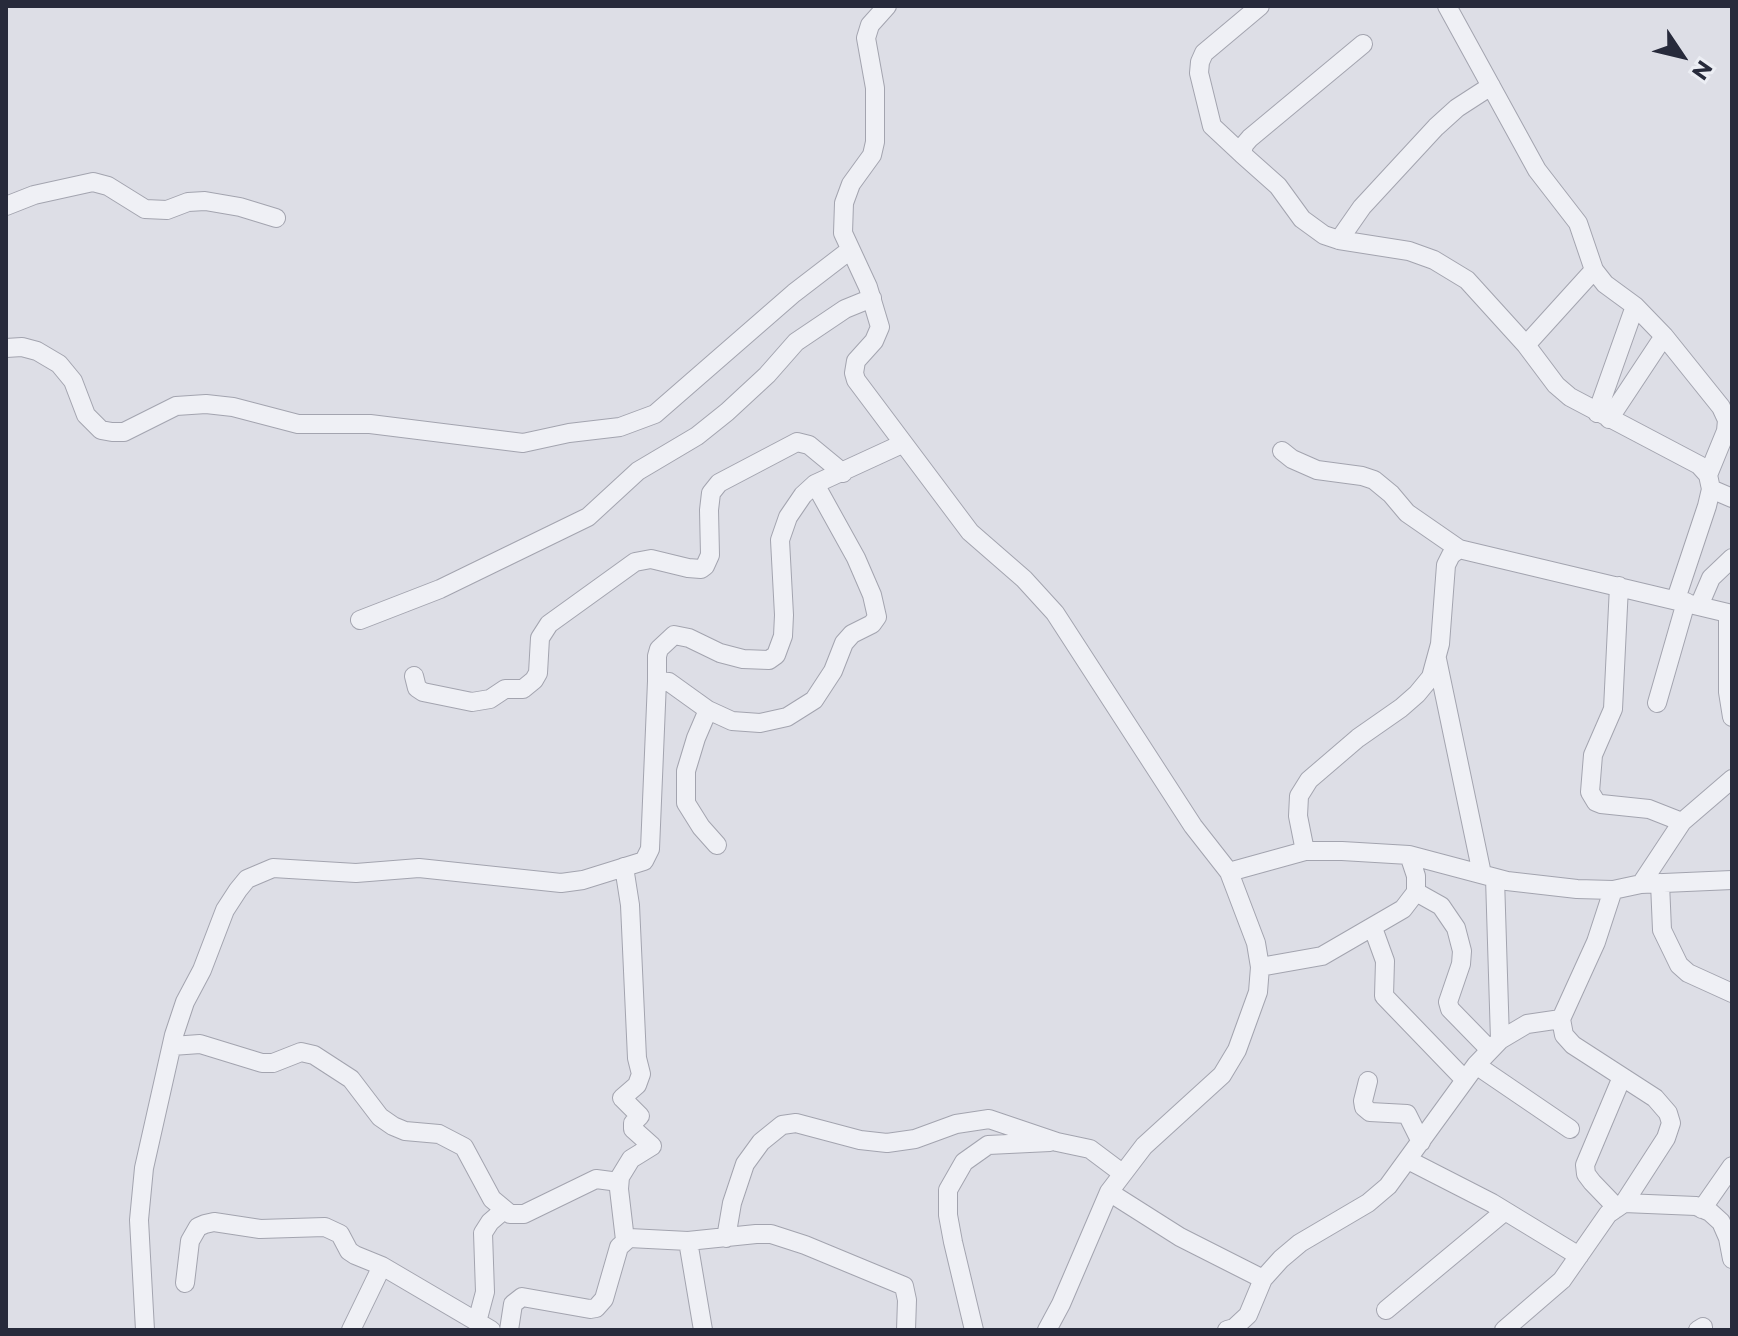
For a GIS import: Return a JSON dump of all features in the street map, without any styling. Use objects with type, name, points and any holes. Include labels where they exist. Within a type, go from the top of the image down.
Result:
[{"type":"street","points":[[887,6],[867,32],[875,88],[875,142],[872,155],[851,184],[844,203],[842,226],[872,298],[879,332],[856,361],[854,373],[861,390],[970,532],[1024,579],[1055,613],[1193,826],[1229,872],[1256,943],[1260,967],[1258,992],[1237,1050],[1222,1075],[1166,1124],[1109,1192],[1047,1330]]},
{"type":"street","points":[[1260,6],[1204,53],[1200,62],[1199,73],[1212,126],[1269,176],[1302,219],[1313,228],[1339,240],[1409,251],[1434,260],[1467,280],[1526,345],[1556,385],[1570,397],[1699,465],[1710,482],[1732,498]]},
{"type":"street","points":[[1447,6],[1537,170],[1578,223],[1594,270],[1605,284],[1635,306],[1664,336],[1721,407],[1727,420],[1726,452],[1710,482],[1687,602],[1657,703]]},
{"type":"street","points":[[1242,154],[1250,138],[1363,44]]},
{"type":"street","points":[[1339,240],[1362,207],[1436,127],[1457,108],[1491,86]]},
{"type":"street","points":[[6,206],[34,195],[93,182],[108,186],[145,209],[167,210],[188,202],[205,201],[276,218]]},
{"type":"street","points":[[6,348],[22,347],[37,351],[59,364],[73,381],[86,415],[101,430],[124,432],[176,406],[206,404],[233,407],[298,424],[370,424],[523,443],[620,427],[655,414],[794,293],[850,250]]},
{"type":"street","points":[[1526,345],[1594,270]]},
{"type":"street","points":[[360,620],[440,589],[588,517],[638,471],[697,436],[727,412],[767,375],[796,342],[845,309],[872,298]]},
{"type":"street","points":[[1603,416],[1635,306]]},
{"type":"street","points":[[1603,416],[1664,336]]},
{"type":"street","points":[[414,676],[417,688],[423,692],[472,702],[490,699],[505,689],[523,689],[538,673],[540,638],[549,624],[635,562],[651,559],[688,568],[701,569],[705,566],[710,555],[711,493],[719,483],[797,442],[809,445],[843,473]]},
{"type":"street","points":[[145,1330],[140,1201],[144,1168],[185,1002],[202,970],[225,910],[247,879],[273,868],[356,873],[419,868],[561,883],[583,880],[644,861],[650,849],[657,656],[663,643],[674,635],[743,659],[769,660],[776,655],[783,636],[784,615],[780,540],[788,517],[815,484],[902,444]]},
{"type":"street","points":[[1282,451],[1317,470],[1374,480],[1407,513],[1459,549],[1730,614],[1728,692],[1732,717]]},
{"type":"street","points":[[657,681],[669,682],[708,710],[732,721],[760,723],[787,717],[803,709],[822,689],[844,643],[852,634],[872,624],[877,617],[872,595],[856,558],[815,484]]},
{"type":"street","points":[[1305,851],[1298,816],[1299,796],[1309,780],[1417,694],[1431,677],[1437,659],[1446,565],[1451,555],[1459,549]]},
{"type":"street","points":[[1687,602],[1732,558]]},
{"type":"street","points":[[1619,586],[1613,709],[1593,755],[1590,792],[1601,804],[1649,809],[1682,822]]},
{"type":"street","points":[[1437,659],[1488,876],[1495,1045]]},
{"type":"street","points":[[708,710],[686,771],[686,803],[717,845]]},
{"type":"street","points":[[1641,884],[1682,822],[1732,779]]},
{"type":"street","points":[[1229,872],[1305,851],[1370,851],[1409,855],[1528,884],[1613,890],[1641,884],[1732,880]]},
{"type":"street","points":[[1260,967],[1322,956],[1403,909],[1416,892],[1416,876],[1409,855]]},
{"type":"street","points":[[624,867],[630,905],[637,1058],[641,1074],[637,1085],[625,1092],[622,1098],[640,1116],[633,1123],[633,1129],[652,1146],[631,1159],[619,1182],[625,1240]]},
{"type":"street","points":[[1660,883],[1662,930],[1679,965],[1688,973],[1732,993]]},
{"type":"street","points":[[1504,1330],[1562,1280],[1608,1214],[1621,1205],[1666,1138],[1671,1123],[1668,1113],[1655,1098],[1573,1045],[1564,1035],[1561,1019],[1596,942],[1613,890]]},
{"type":"street","points":[[1416,892],[1441,906],[1456,928],[1462,951],[1461,964],[1448,1002],[1450,1009],[1495,1045]]},
{"type":"street","points":[[1373,928],[1385,961],[1384,996],[1470,1073],[1570,1129]]},
{"type":"street","points":[[1227,1330],[1234,1328],[1248,1315],[1263,1279],[1300,1243],[1368,1203],[1388,1186],[1470,1073],[1495,1045],[1527,1024],[1561,1019]]},
{"type":"street","points":[[172,1046],[200,1044],[262,1063],[273,1063],[301,1052],[314,1055],[351,1079],[380,1117],[393,1126],[405,1131],[439,1134],[464,1147],[492,1199],[504,1210],[516,1215],[524,1214],[589,1181],[619,1182]]},
{"type":"street","points":[[1622,1077],[1585,1165],[1586,1174],[1621,1205],[1677,1204],[1702,1209],[1721,1222],[1732,1259]]},
{"type":"street","points":[[1368,1081],[1364,1107],[1370,1112],[1407,1114],[1421,1142]]},
{"type":"street","points":[[726,1238],[732,1203],[745,1164],[761,1142],[782,1125],[796,1123],[860,1140],[887,1143],[915,1139],[956,1124],[989,1119],[1057,1142],[1090,1149],[1122,1173]]},
{"type":"street","points":[[974,1330],[948,1215],[948,1190],[964,1162],[988,1145],[1057,1142]]},
{"type":"street","points":[[1408,1160],[1505,1211],[1579,1256]]},
{"type":"street","points":[[1702,1209],[1732,1166]]},
{"type":"street","points":[[1109,1192],[1180,1237],[1263,1279]]},
{"type":"street","points":[[185,1283],[187,1250],[198,1227],[214,1222],[260,1229],[325,1227],[340,1234],[349,1251],[355,1255],[382,1266],[484,1326],[483,1233],[504,1210]]},
{"type":"street","points":[[1386,1310],[1505,1211]]},
{"type":"street","points":[[509,1330],[513,1304],[522,1297],[596,1308],[604,1299],[619,1247],[629,1238],[688,1241],[771,1234],[904,1286],[906,1330]]},
{"type":"street","points":[[688,1241],[703,1330]]},
{"type":"street","points":[[351,1330],[382,1266]]}]
